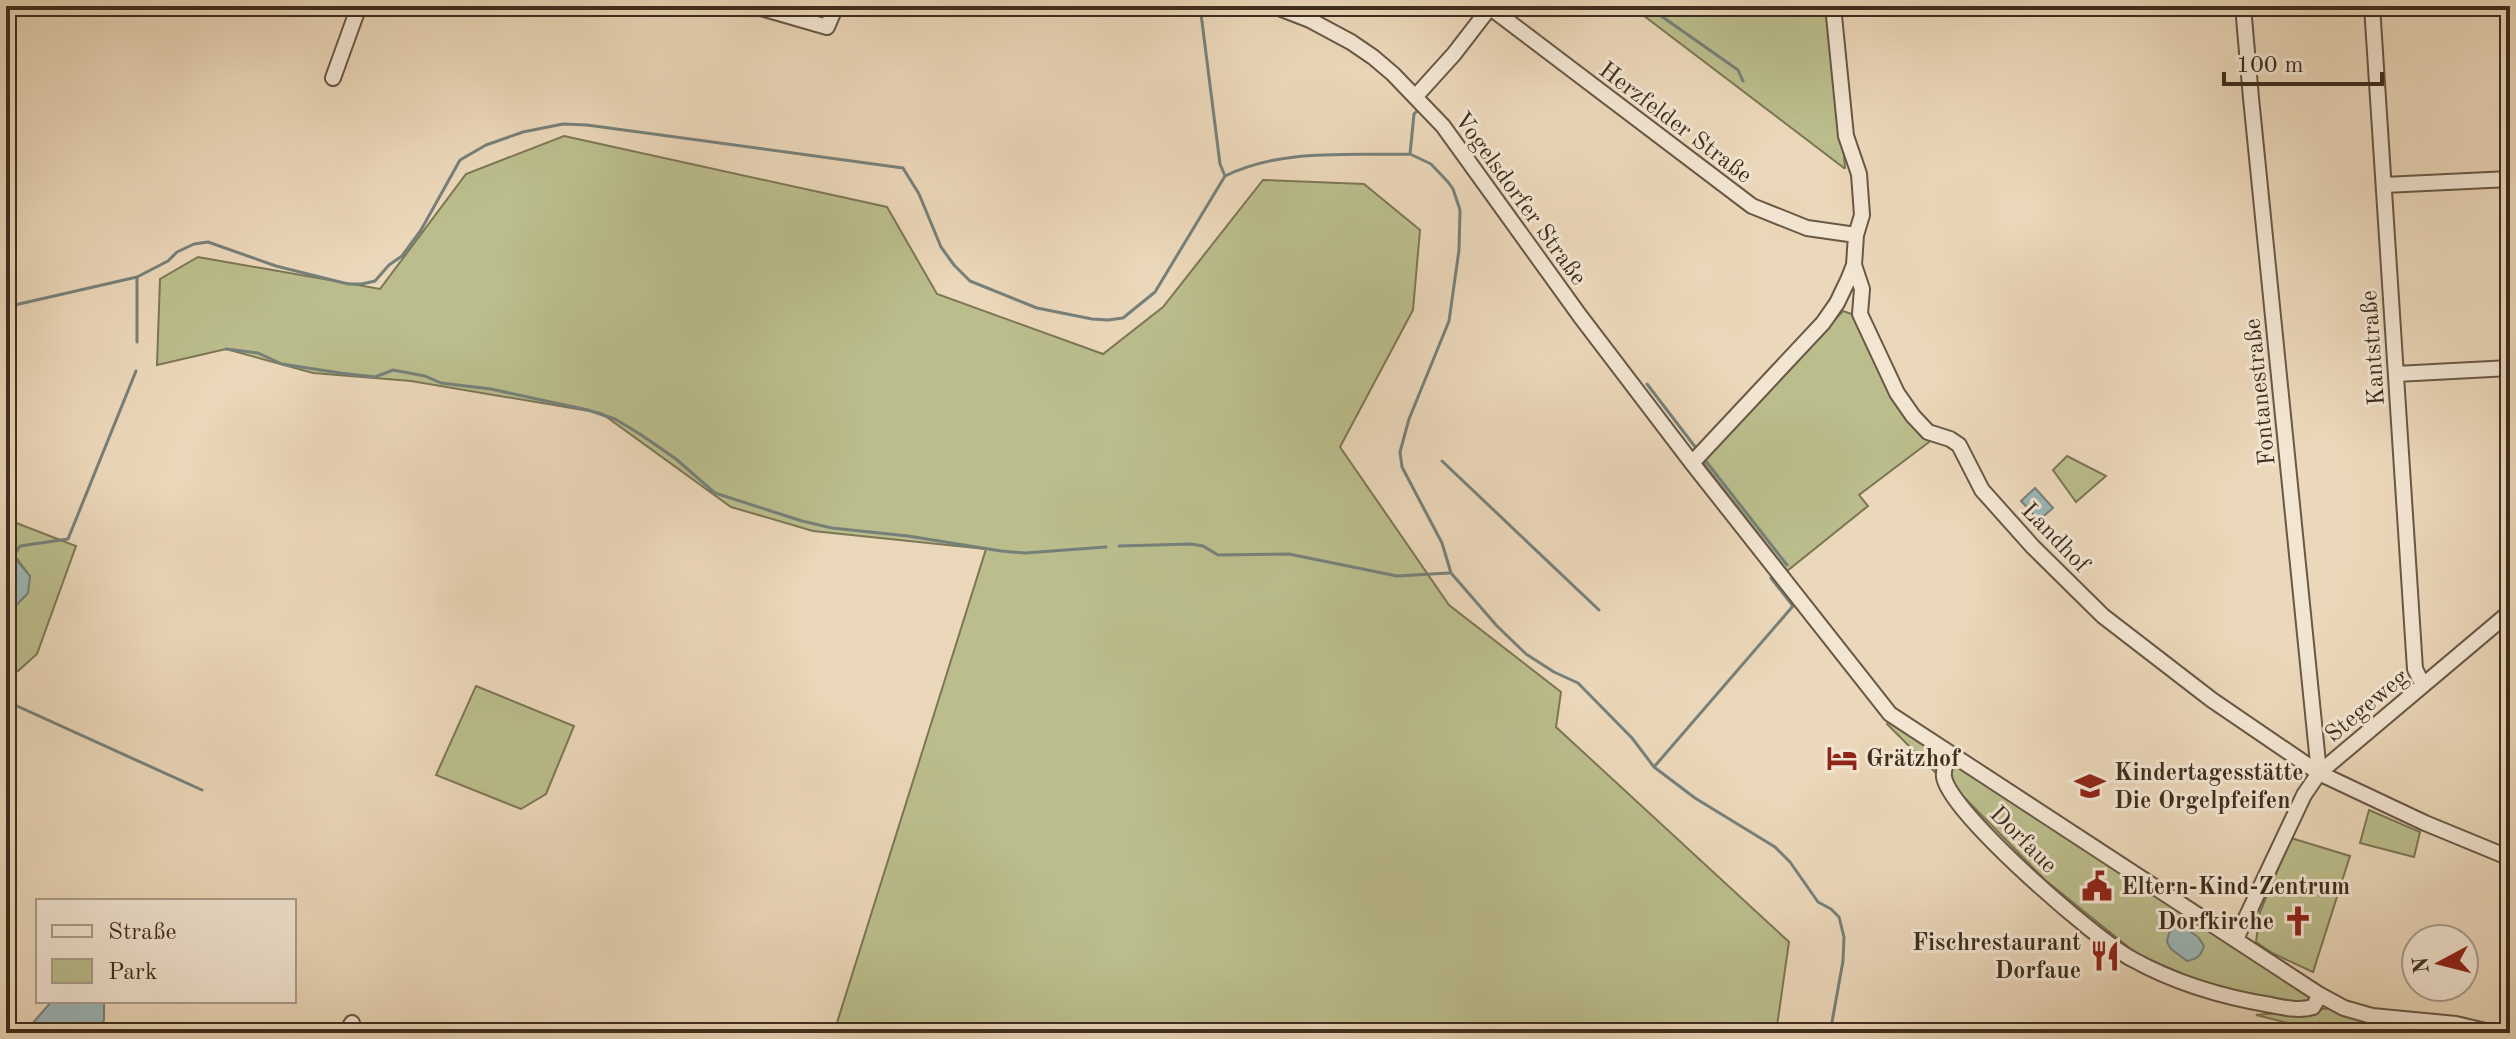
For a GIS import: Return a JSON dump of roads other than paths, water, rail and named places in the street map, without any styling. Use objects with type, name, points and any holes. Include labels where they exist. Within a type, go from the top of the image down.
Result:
[{"type":"street","points":[[333,78],[359,6]]},
{"type":"street","points":[[754,6],[827,27],[836,6]]},
{"type":"street","name":"Vogelsdorfer Straße","points":[[1274,6],[1312,13],[1373,57],[1416,96],[1459,146],[1580,316],[1692,463]]},
{"type":"street","points":[[1692,463],[1823,323],[1837,303],[1854,265],[1856,235],[1862,215],[1859,174],[1846,136],[1833,6]]},
{"type":"street","name":"Fontanestraße","points":[[2243,6],[2319,773]]},
{"type":"street","name":"Kantstraße","points":[[2372,6],[2415,669],[2423,685]]},
{"type":"street","points":[[1416,96],[1490,7]]},
{"type":"street","name":"Herzfelder Straße","points":[[1490,7],[1752,206],[1807,228],[1856,235]]},
{"type":"street","points":[[2384,185],[2510,179]]},
{"type":"street","name":"Landhof","points":[[1854,265],[1862,289],[1860,314],[1897,393],[1913,416],[1928,432],[1959,445],[1982,490],[2033,547],[2103,616],[2212,700],[2319,773],[2425,823],[2510,858]]},
{"type":"street","points":[[2396,374],[2510,368]]},
{"type":"street","name":"Dorfaue","points":[[1692,463],[1890,714],[2293,979],[2344,1008],[2372,1016],[2456,1024],[2494,1033]]},
{"type":"street","name":"Stegeweg","points":[[2236,939],[2304,795],[2319,773],[2510,612]]},
{"type":"street","name":"Dorfaue","points":[[1951,754],[1944,778],[1950,791],[1989,837],[2038,885],[2129,958],[2214,994],[2258,1003],[2305,1010],[2313,1007],[2320,995]]},
{"type":"water","points":[[2035,488],[2053,508],[2039,520],[2021,501]]},
{"type":"water","points":[[6,548],[30,576],[28,593],[10,612],[6,612]]},
{"type":"water","points":[[2182,926],[2198,937],[2204,946],[2198,956],[2187,961],[2167,942],[2174,927]]},
{"type":"water","points":[[50,1003],[104,1003],[104,1020],[98,1033],[24,1033]]},
{"type":"waterway","points":[[1200,6],[1220,164],[1225,176]]},
{"type":"waterway","points":[[1647,6],[1738,70],[1743,81]]},
{"type":"waterway","points":[[1410,154],[1414,114],[1417,111]]},
{"type":"waterway","points":[[6,307],[137,277],[168,261],[177,252],[208,242],[276,266],[348,284],[375,281],[402,256],[421,230],[460,160],[486,145],[523,132],[563,124],[903,168],[919,194],[941,247],[970,281],[1037,308],[1108,320],[1123,318],[1155,292],[1225,176],[1247,167],[1292,157],[1410,154],[1431,164],[1448,182],[1460,210],[1459,250],[1449,321],[1409,419],[1400,452],[1402,467],[1442,543],[1451,573],[1526,654],[1578,683],[1632,738],[1654,767],[1695,798],[1775,847],[1790,862],[1818,902],[1839,917],[1844,937],[1843,961],[1830,1033]]},
{"type":"waterway","points":[[137,277],[137,342]]},
{"type":"waterway","points":[[226,349],[258,353],[282,364],[340,373],[375,377],[393,370],[425,376],[441,383],[491,389],[588,410],[615,419],[640,434],[676,459],[715,493],[832,528],[1025,553],[1106,547]]},
{"type":"waterway","points":[[14,555],[20,546],[68,539],[136,371]]},
{"type":"waterway","points":[[1647,384],[1696,448]]},
{"type":"waterway","points":[[1705,460],[1787,565]]},
{"type":"waterway","points":[[1442,461],[1599,610]]},
{"type":"waterway","points":[[1119,546],[1191,544],[1203,546],[1218,555],[1289,554],[1397,576],[1449,573]]},
{"type":"waterway","points":[[1654,767],[1793,606],[1771,578]]},
{"type":"waterway","points":[[6,701],[202,790]]},
{"type":"place","name":"Grätzhof","points":[[1842,758]]},
{"type":"place","name":"Kindertagesstätte Die Orgelpfeifen","points":[[2090,786]]},
{"type":"place","name":"Eltern-Kind-Zentrum","points":[[2097,886]]},
{"type":"place","name":"Dorfkirche","points":[[2298,921]]},
{"type":"place","name":"Fischrestaurant Dorfaue","points":[[2105,956]]}]
